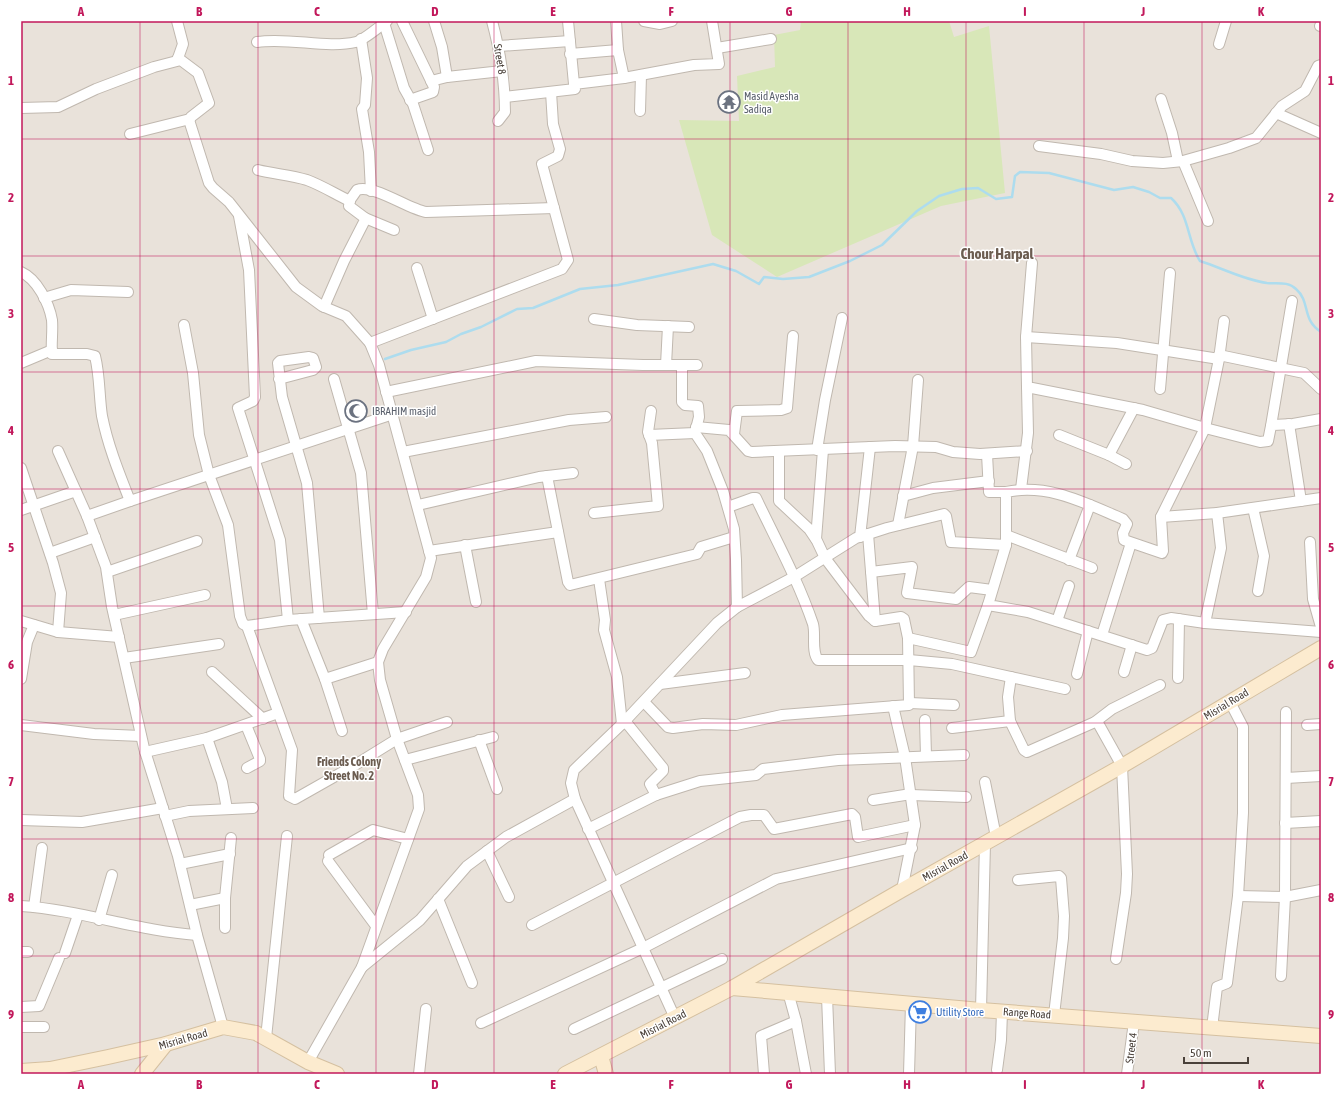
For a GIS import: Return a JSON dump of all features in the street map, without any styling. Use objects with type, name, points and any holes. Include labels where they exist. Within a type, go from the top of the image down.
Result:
[{"type":"main road","name":"Misrial Road","points":[[564,1074],[732,988],[1122,766],[1321,648]]},
{"type":"main road","name":"Range Road","points":[[732,988],[1002,1012],[1321,1036]]},
{"type":"main road","name":"Misrial Road","points":[[21,1071],[50,1069],[166,1044],[223,1027],[256,1033],[308,1062],[333,1073]]},
{"type":"main road","points":[[142,1074],[166,1044]]},
{"type":"main road","points":[[601,1056],[606,1074]]},
{"type":"street","points":[[21,108],[45,109],[58,107],[96,89],[154,67],[177,61],[183,44],[177,21]]},
{"type":"street","points":[[402,21],[434,87],[433,92],[410,100]]},
{"type":"street","points":[[434,21],[442,47],[447,77]]},
{"type":"street","name":"Street 8","points":[[492,21],[499,46],[505,97],[505,112],[498,121]]},
{"type":"street","points":[[505,97],[574,89],[568,21]]},
{"type":"street","points":[[616,21],[618,50],[624,78]]},
{"type":"street","points":[[644,21],[660,24],[672,21]]},
{"type":"street","points":[[574,84],[624,78],[694,65],[719,64],[712,21]]},
{"type":"street","points":[[1219,44],[1226,21]]},
{"type":"street","points":[[257,42],[287,39],[343,43],[358,42],[385,22],[404,88],[410,100],[428,150]]},
{"type":"street","points":[[361,39],[367,78],[365,105],[362,109],[369,152],[370,191]]},
{"type":"street","points":[[717,48],[771,39]]},
{"type":"street","points":[[499,46],[570,41]]},
{"type":"street","points":[[570,54],[618,50]]},
{"type":"street","points":[[130,134],[190,119],[209,103],[198,73],[178,58]]},
{"type":"street","points":[[1039,146],[1101,154],[1132,161],[1163,163],[1180,161],[1229,148],[1256,138],[1282,106],[1305,91],[1318,66],[1321,65]]},
{"type":"street","points":[[431,81],[447,77],[502,71]]},
{"type":"street","points":[[640,111],[641,75]]},
{"type":"street","points":[[370,343],[562,269],[568,260],[542,164],[558,156],[560,149],[553,124],[552,92]]},
{"type":"street","points":[[1161,99],[1180,161],[1208,221]]},
{"type":"street","points":[[1276,113],[1321,133]]},
{"type":"street","points":[[190,119],[209,183],[229,202],[296,287],[324,306],[346,316],[370,343],[379,366],[393,414],[431,558],[426,577],[383,649],[378,662],[380,680],[396,738],[418,795],[419,809],[362,967],[308,1062]]},
{"type":"street","points":[[258,170],[306,180],[328,188],[333,193],[350,201]]},
{"type":"street","points":[[394,230],[365,218],[349,206],[350,201],[357,190],[370,191],[392,198],[412,209],[426,212],[554,208]]},
{"type":"street","points":[[239,216],[249,270],[255,397],[254,401],[238,408],[280,540],[288,620]]},
{"type":"street","points":[[324,306],[365,218]]},
{"type":"street","points":[[1021,489],[1027,451],[1026,337],[1032,263]]},
{"type":"street","points":[[417,268],[434,319]]},
{"type":"street","points":[[21,272],[32,279],[44,298],[52,320],[52,354],[88,354],[95,356],[98,368],[100,400],[107,436],[114,462],[130,501]]},
{"type":"street","points":[[1160,389],[1170,273]]},
{"type":"street","points":[[44,298],[72,290],[128,292]]},
{"type":"street","points":[[1027,387],[1134,408],[1265,443],[1270,438],[1292,301]]},
{"type":"street","points":[[816,539],[820,450],[825,400],[842,318]]},
{"type":"street","points":[[594,319],[637,325],[689,327]]},
{"type":"street","points":[[987,454],[989,492],[1041,489],[1055,492],[1126,521],[1123,538],[1124,540],[1162,553],[1164,550],[1161,517],[1205,428],[1219,357],[1224,321]]},
{"type":"street","points":[[184,325],[193,373],[199,435],[209,476],[228,525],[240,616],[243,624],[247,626],[292,750],[289,796],[295,799],[335,777],[396,738],[447,722]]},
{"type":"street","points":[[666,365],[668,326]]},
{"type":"street","points":[[734,434],[737,411],[781,410],[787,408],[793,336]]},
{"type":"street","points":[[1026,337],[1117,343],[1281,367],[1304,373],[1321,389]]},
{"type":"street","points":[[21,364],[52,350]]},
{"type":"street","points":[[386,392],[536,361],[697,365]]},
{"type":"street","points":[[682,365],[682,402],[685,405],[698,406],[699,417],[696,430],[707,451],[728,507],[734,537],[737,607]]},
{"type":"street","points":[[334,379],[349,428],[363,484],[373,614]]},
{"type":"street","points":[[279,380],[307,484],[319,618]]},
{"type":"street","points":[[898,525],[913,446],[918,380]]},
{"type":"street","points":[[1109,455],[1134,408]]},
{"type":"street","points":[[594,513],[658,506],[652,443],[648,430],[651,411]]},
{"type":"street","points":[[87,516],[209,476],[296,445],[393,414]]},
{"type":"street","points":[[403,452],[568,420],[606,417]]},
{"type":"street","points":[[1271,426],[1321,419]]},
{"type":"street","points":[[1289,424],[1301,501]]},
{"type":"street","points":[[650,435],[722,428],[729,430],[734,434],[748,451],[752,452],[913,446],[936,446],[953,452],[987,454],[1027,451]]},
{"type":"street","points":[[1059,435],[1109,455],[1126,464]]},
{"type":"street","points":[[870,447],[864,536],[871,572],[875,621]]},
{"type":"street","points":[[58,451],[87,516],[107,572],[114,615],[145,752],[180,864],[197,936],[223,1027]]},
{"type":"street","points":[[779,452],[779,501],[809,529],[816,539],[825,558],[869,616],[875,621],[901,617],[904,619],[908,638],[910,703]]},
{"type":"street","points":[[21,468],[50,553],[61,593],[58,632]]},
{"type":"street","points":[[418,505],[547,476],[573,473]]},
{"type":"street","points":[[547,476],[568,584],[599,579],[697,554],[701,547],[734,537]]},
{"type":"street","points":[[904,496],[933,488],[989,481]]},
{"type":"street","points":[[21,510],[76,491]]},
{"type":"street","points":[[908,638],[971,652],[988,606],[1006,540],[1006,492]]},
{"type":"street","points":[[728,507],[752,498],[756,498],[788,562],[814,626],[816,654],[818,660],[909,660],[970,667],[1065,689]]},
{"type":"street","points":[[1161,517],[1217,513],[1321,498]]},
{"type":"street","points":[[1069,560],[1090,505]]},
{"type":"street","points":[[1253,508],[1264,556],[1258,591]]},
{"type":"street","points":[[1205,623],[1221,548],[1217,513]]},
{"type":"street","points":[[675,1018],[575,799],[571,783],[574,770],[624,723],[717,623],[737,607],[794,577],[864,536],[898,525],[944,514],[946,516],[951,542],[1006,540],[1092,568]]},
{"type":"street","points":[[429,551],[558,532]]},
{"type":"street","points":[[50,553],[95,538]]},
{"type":"street","points":[[107,572],[197,541]]},
{"type":"street","points":[[1310,542],[1313,599],[1321,627]]},
{"type":"street","points":[[1102,634],[1131,543]]},
{"type":"street","points":[[465,545],[476,602]]},
{"type":"street","points":[[871,572],[912,567],[907,593],[956,599],[969,587],[992,590]]},
{"type":"street","points":[[599,579],[605,620],[604,630],[617,676],[624,723],[663,768],[663,771],[650,784],[656,795]]},
{"type":"street","points":[[1057,621],[1069,586]]},
{"type":"street","points":[[114,615],[205,595]]},
{"type":"street","points":[[988,606],[1028,612],[1149,650],[1152,648],[1163,620],[1168,618],[1205,623],[1321,632]]},
{"type":"street","points":[[247,626],[288,620],[406,612]]},
{"type":"street","points":[[301,619],[325,679],[342,731]]},
{"type":"street","points":[[1178,678],[1179,619]]},
{"type":"street","points":[[21,621],[58,632],[119,637]]},
{"type":"street","points":[[21,679],[27,642],[34,625]]},
{"type":"street","points":[[1076,674],[1088,631]]},
{"type":"street","points":[[124,658],[219,644]]},
{"type":"street","points":[[1124,672],[1132,645]]},
{"type":"street","points":[[325,679],[378,662]]},
{"type":"street","points":[[212,672],[263,719]]},
{"type":"street","points":[[660,684],[745,672]]},
{"type":"street","points":[[1011,677],[1008,697],[1010,721],[1024,750],[1027,752],[1095,722],[1112,709],[1160,684]]},
{"type":"street","points":[[644,702],[668,727],[673,728],[703,724],[736,725],[782,715],[907,706],[910,703],[954,705]]},
{"type":"street","points":[[1212,1028],[1217,987],[1227,983],[1238,896],[1243,813],[1243,727],[1230,702]]},
{"type":"street","points":[[893,706],[905,757],[916,825],[902,890]]},
{"type":"street","points":[[1281,976],[1285,897],[1286,712]]},
{"type":"street","points":[[145,752],[207,738],[278,713]]},
{"type":"street","points":[[925,720],[926,756]]},
{"type":"street","points":[[952,728],[1010,721]]},
{"type":"street","points":[[1095,722],[1098,723],[1122,766],[1127,874],[1126,893],[1116,958]]},
{"type":"street","points":[[1307,725],[1321,724]]},
{"type":"street","points":[[21,725],[94,734],[141,736]]},
{"type":"street","points":[[246,725],[260,759],[260,761],[247,768]]},
{"type":"street","points":[[405,760],[493,737]]},
{"type":"street","points":[[207,738],[222,782],[227,809]]},
{"type":"street","points":[[479,740],[497,789]]},
{"type":"street","points":[[588,829],[656,795],[700,782],[756,775],[763,769],[838,760],[964,755]]},
{"type":"street","points":[[1286,778],[1321,776]]},
{"type":"street","points":[[981,1010],[990,840],[985,782]]},
{"type":"street","points":[[873,800],[911,795],[966,797]]},
{"type":"street","points":[[362,967],[420,920],[467,866],[506,837],[575,799]]},
{"type":"street","points":[[21,820],[82,822],[164,812],[253,808]]},
{"type":"street","points":[[532,925],[740,817],[764,815],[774,829],[852,814],[855,817],[858,837],[916,825]]},
{"type":"street","points":[[1285,824],[1321,821]]},
{"type":"street","points":[[376,926],[329,858],[373,830],[408,839]]},
{"type":"street","points":[[266,1038],[287,836]]},
{"type":"street","points":[[225,928],[225,898],[231,838]]},
{"type":"street","points":[[34,907],[42,848]]},
{"type":"street","points":[[481,1022],[643,948],[776,879],[912,848]]},
{"type":"street","points":[[487,851],[509,897]]},
{"type":"street","points":[[180,864],[230,854]]},
{"type":"street","points":[[99,920],[112,876]]},
{"type":"street","points":[[1018,880],[1059,876],[1061,878],[1064,916],[1063,938],[1054,1015]]},
{"type":"street","points":[[1238,896],[1285,897],[1321,890]]},
{"type":"street","points":[[190,905],[225,898]]},
{"type":"street","points":[[438,899],[472,983]]},
{"type":"street","points":[[21,906],[197,936]]},
{"type":"street","points":[[21,1007],[39,1006],[78,915]]},
{"type":"street","points":[[574,1028],[722,959]]},
{"type":"street","points":[[788,992],[796,1021],[806,1074]]},
{"type":"street","points":[[827,996],[830,1074]]},
{"type":"street","points":[[909,1074],[911,1004]]},
{"type":"street","points":[[419,1074],[426,1009]]},
{"type":"street","points":[[997,1070],[1001,1046],[1002,1012]]},
{"type":"street","points":[[764,1074],[761,1036],[796,1021]]},
{"type":"street","name":"Street 4","points":[[1127,1074],[1134,1022]]},
{"type":"street","points":[[21,1028],[44,1027]]},
{"type":"shaded area","points":[[21,21],[1321,21],[1321,1074],[21,1074]]},
{"type":"green space","points":[[801,21],[949,21],[954,37],[989,26],[1005,193],[941,206],[777,277],[712,235],[679,120],[739,121],[737,76],[775,67],[774,35],[800,30]]},
{"type":"waterway","points":[[385,359],[411,350],[446,342],[517,309],[533,308],[580,289],[618,285],[713,264],[736,271],[759,284],[764,277],[783,279],[809,277],[850,261],[882,245],[917,211],[939,196],[962,189],[978,188],[996,199],[1012,197],[1015,176],[1020,172],[1049,173],[1114,190],[1133,187],[1149,192],[1160,198],[1171,198],[1182,212],[1200,261],[1241,277],[1267,283],[1282,283],[1293,286],[1301,294],[1311,322],[1321,332]]},
{"type":"place","name":"Masid Ayesha Sadiqa","points":[[729,102]]},
{"type":"place","name":"IBRAHIM masjid","points":[[356,411]]},
{"type":"place","name":"Utility Store","points":[[920,1012]]},
{"type":"district","name":"Chour Harpal","points":[[997,254]]},
{"type":"district","name":"Friends Colony Street No. 2","points":[[349,769]]}]
